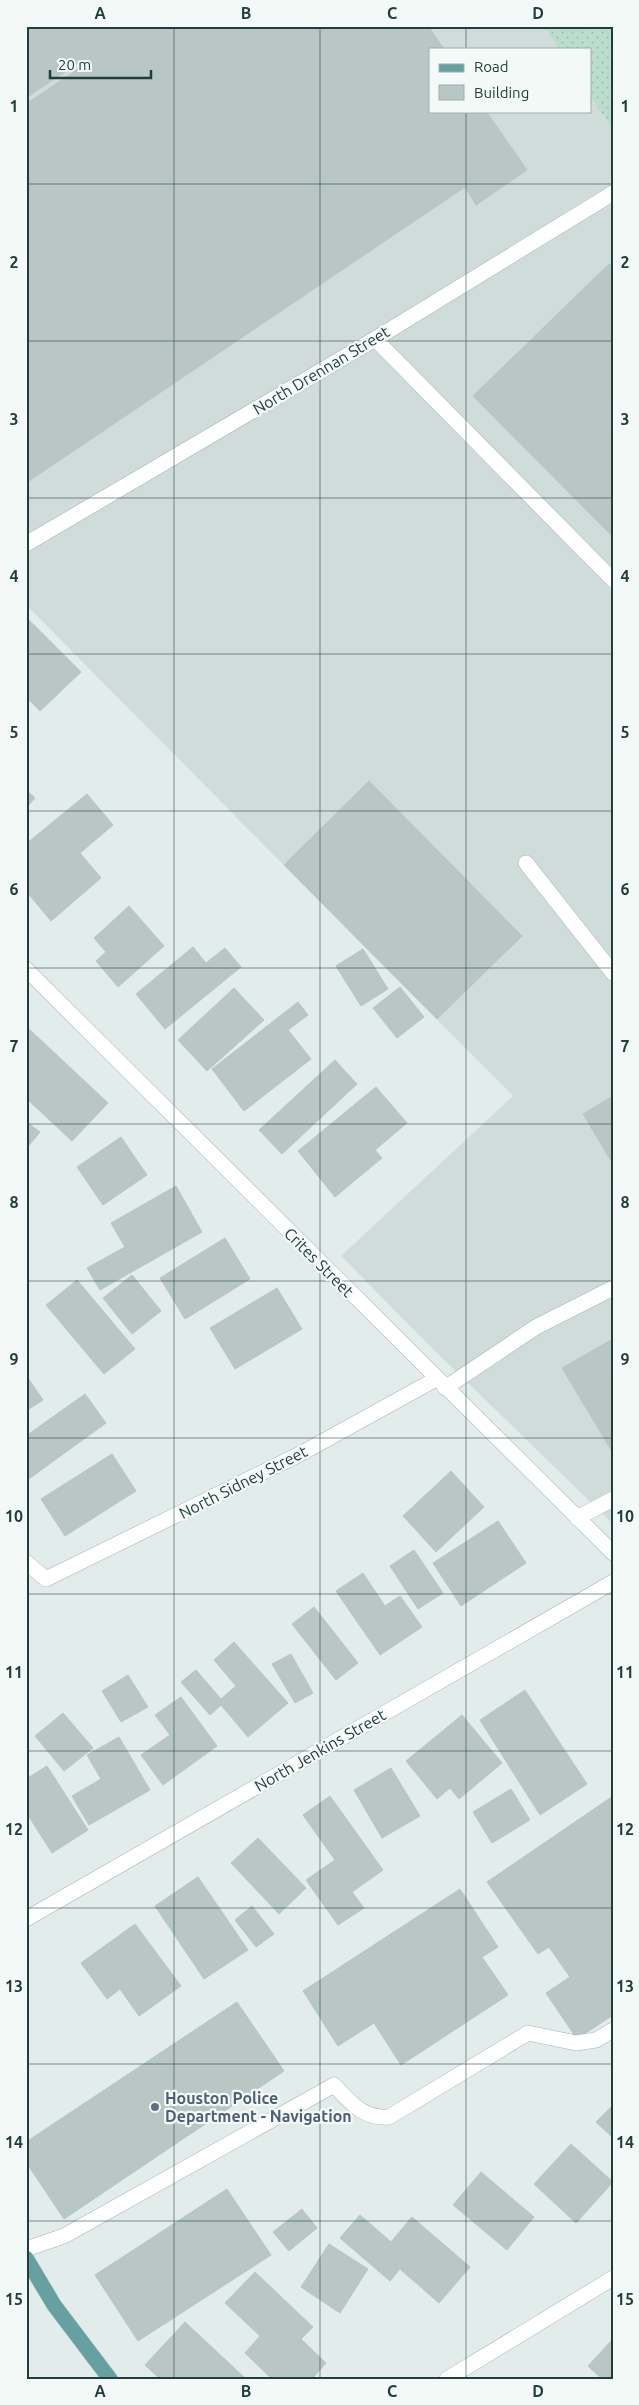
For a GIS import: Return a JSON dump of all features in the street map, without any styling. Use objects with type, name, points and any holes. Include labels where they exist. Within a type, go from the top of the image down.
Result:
[{"type":"main road","points":[[26,2258],[54,2305],[110,2379]]},
{"type":"street","name":"North Drennan Street","points":[[26,544],[375,339],[613,193]]},
{"type":"street","points":[[375,339],[613,580]]},
{"type":"street","points":[[526,863],[613,973]]},
{"type":"street","name":"Crites Street","points":[[26,969],[32,983],[613,1553]]},
{"type":"street","name":"North Sidney Street","points":[[26,1562],[46,1580],[441,1384],[536,1328],[613,1288]]},
{"type":"street","points":[[577,1518],[613,1499]]},
{"type":"street","name":"North Jenkins Street","points":[[26,1919],[613,1582]]},
{"type":"street","points":[[26,2249],[64,2236],[334,2085],[362,2113],[372,2117],[389,2117],[528,2034],[576,2043],[596,2040],[613,2030]]},
{"type":"street","points":[[447,2379],[613,2278]]},
{"type":"shaded area","points":[[26,26],[544,26],[558,48],[429,48],[429,112],[592,112],[592,99],[613,130],[613,1524],[430,1346],[341,1256],[513,1096],[26,605]]},
{"type":"green space","points":[[544,26],[613,26],[613,130],[592,99],[592,48],[558,48]]},
{"type":"building","points":[[26,26],[428,26],[443,48],[429,48],[429,112],[487,112],[527,170],[476,205],[465,187],[26,483],[26,104],[84,65],[81,61],[26,98]]},
{"type":"building","points":[[609,264],[613,268],[613,537],[473,396]]},
{"type":"building","points":[[26,617],[81,672],[40,711],[26,697]]},
{"type":"building","points":[[369,781],[522,936],[437,1019],[284,865]]},
{"type":"building","points":[[26,790],[35,798],[26,808]]},
{"type":"building","points":[[87,794],[113,825],[80,853],[101,878],[51,921],[26,891],[26,844]]},
{"type":"building","points":[[129,906],[164,946],[118,987],[96,961],[106,952],[94,938]]},
{"type":"building","points":[[193,947],[206,963],[225,948],[241,967],[165,1029],[136,994]]},
{"type":"building","points":[[363,949],[388,989],[361,1006],[336,966]]},
{"type":"building","points":[[400,987],[424,1017],[397,1038],[373,1008]]},
{"type":"building","points":[[234,988],[264,1020],[207,1071],[178,1040]]},
{"type":"building","points":[[298,1002],[308,1015],[288,1030],[311,1059],[244,1111],[212,1069]]},
{"type":"building","points":[[29,1029],[108,1103],[72,1141],[26,1098],[26,1031]]},
{"type":"building","points":[[335,1060],[357,1084],[282,1154],[259,1130]]},
{"type":"building","points":[[376,1087],[407,1123],[375,1150],[382,1158],[335,1197],[298,1151]]},
{"type":"building","points":[[613,1096],[613,1164],[583,1114]]},
{"type":"building","points":[[26,1122],[40,1132],[26,1149]]},
{"type":"building","points":[[121,1137],[147,1175],[103,1205],[77,1167]]},
{"type":"building","points":[[176,1186],[202,1232],[100,1290],[87,1268],[125,1247],[111,1223]]},
{"type":"building","points":[[225,1238],[250,1279],[185,1319],[160,1278]]},
{"type":"building","points":[[132,1275],[161,1311],[132,1334],[103,1298]]},
{"type":"building","points":[[77,1280],[135,1349],[104,1374],[46,1305]]},
{"type":"building","points":[[277,1288],[302,1329],[235,1369],[210,1328]]},
{"type":"building","points":[[613,1339],[613,1453],[562,1368]]},
{"type":"building","points":[[26,1375],[43,1400],[26,1411]]},
{"type":"building","points":[[85,1394],[106,1423],[26,1481],[26,1436]]},
{"type":"building","points":[[112,1454],[136,1491],[65,1536],[41,1499]]},
{"type":"building","points":[[451,1471],[484,1507],[436,1552],[403,1516]]},
{"type":"building","points":[[498,1521],[526,1563],[461,1606],[433,1563]]},
{"type":"building","points":[[414,1550],[443,1593],[418,1609],[390,1566]]},
{"type":"building","points":[[363,1573],[385,1606],[400,1596],[422,1627],[380,1655],[336,1591]]},
{"type":"building","points":[[314,1607],[358,1663],[336,1680],[292,1624]]},
{"type":"building","points":[[234,1642],[288,1703],[248,1737],[221,1705],[210,1715],[181,1682],[196,1670],[221,1699],[236,1686],[214,1660]]},
{"type":"building","points":[[291,1654],[313,1693],[295,1703],[272,1664]]},
{"type":"building","points":[[128,1675],[148,1707],[121,1722],[102,1691]]},
{"type":"building","points":[[525,1690],[587,1784],[540,1815],[480,1720]]},
{"type":"building","points":[[181,1697],[217,1746],[163,1785],[141,1755],[170,1735],[155,1715]]},
{"type":"building","points":[[63,1713],[93,1748],[64,1771],[35,1736]]},
{"type":"building","points":[[462,1715],[502,1763],[459,1799],[450,1788],[437,1799],[406,1761]]},
{"type":"building","points":[[119,1737],[150,1790],[89,1825],[72,1796],[101,1779],[87,1755]]},
{"type":"building","points":[[47,1766],[88,1830],[52,1853],[26,1812],[26,1779]]},
{"type":"building","points":[[391,1768],[420,1816],[382,1838],[354,1790]]},
{"type":"building","points":[[511,1789],[530,1820],[492,1843],[473,1812]]},
{"type":"building","points":[[330,1796],[383,1870],[352,1892],[364,1908],[338,1925],[306,1880],[335,1860],[303,1815]]},
{"type":"building","points":[[613,1796],[613,2015],[577,2039],[546,1993],[570,1977],[549,1947],[538,1954],[487,1882]]},
{"type":"building","points":[[258,1838],[306,1888],[279,1914],[231,1863]]},
{"type":"building","points":[[198,1877],[248,1950],[204,1979],[155,1906]]},
{"type":"building","points":[[460,1889],[498,1947],[482,1957],[508,1995],[401,2065],[374,2023],[338,2046],[303,1991]]},
{"type":"building","points":[[252,1906],[274,1934],[256,1947],[235,1920]]},
{"type":"building","points":[[135,1924],[181,1986],[139,2016],[120,1989],[107,1999],[81,1963]]},
{"type":"building","name":"Houston Police Department - Navigation","points":[[237,2002],[284,2071],[64,2219],[26,2162],[26,2142]]},
{"type":"building","points":[[613,2105],[613,2138],[596,2122]]},
{"type":"building","points":[[571,2144],[613,2182],[576,2223],[534,2184]]},
{"type":"building","points":[[481,2172],[534,2217],[507,2250],[453,2205]]},
{"type":"building","points":[[227,2189],[271,2255],[138,2341],[95,2275]]},
{"type":"building","points":[[302,2209],[317,2228],[289,2251],[273,2232]]},
{"type":"building","points":[[360,2215],[391,2242],[412,2217],[470,2267],[439,2303],[400,2269],[390,2281],[340,2238]]},
{"type":"building","points":[[329,2244],[368,2269],[340,2313],[301,2287]]},
{"type":"building","points":[[255,2272],[313,2327],[301,2339],[326,2363],[312,2379],[272,2379],[245,2353],[260,2336],[225,2303]]},
{"type":"building","points":[[185,2322],[246,2379],[160,2379],[145,2365]]},
{"type":"building","points":[[613,2339],[613,2379],[602,2379],[588,2366]]},
{"type":"place","name":"Houston Police Department - Navigation","points":[[155,2107]]}]
